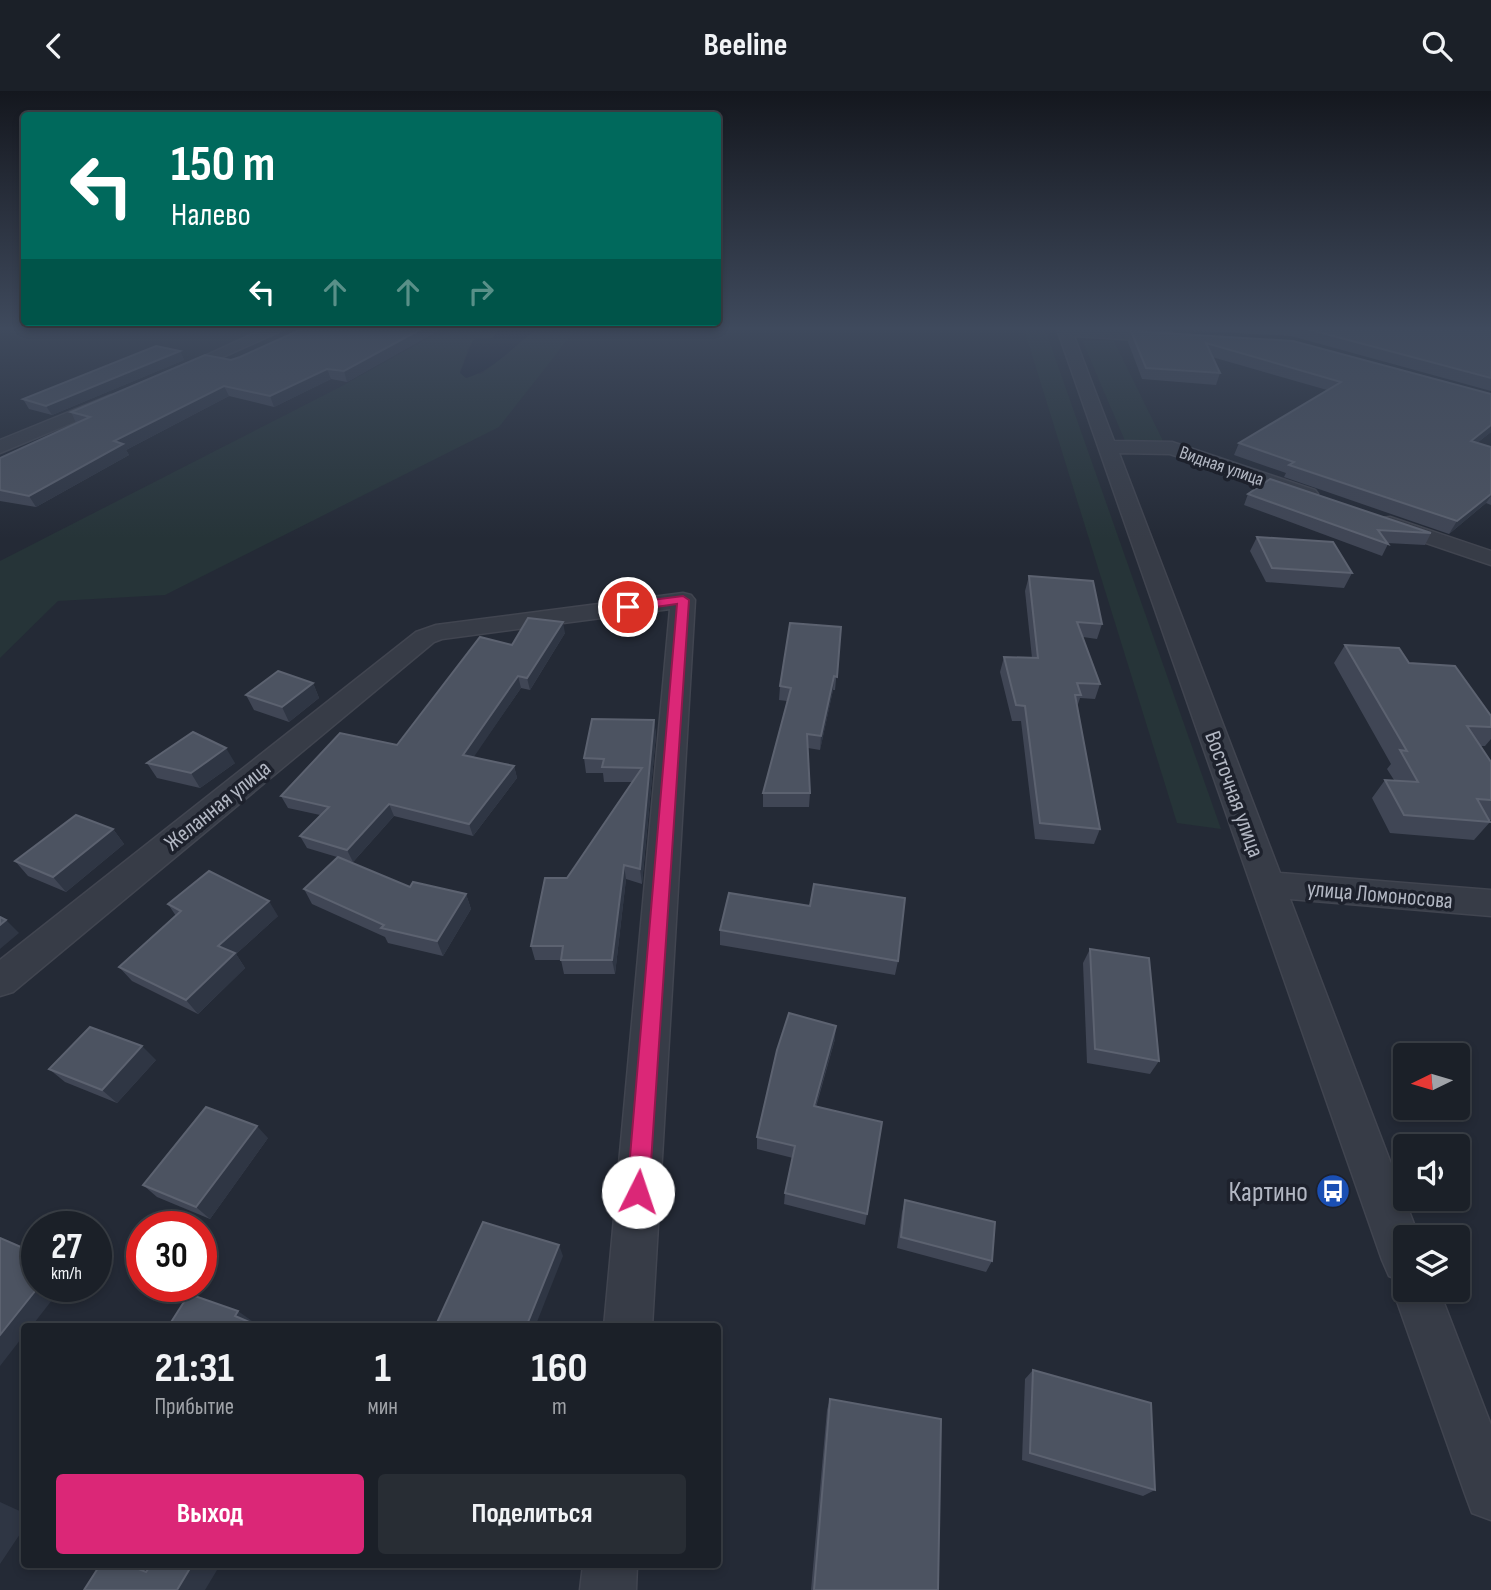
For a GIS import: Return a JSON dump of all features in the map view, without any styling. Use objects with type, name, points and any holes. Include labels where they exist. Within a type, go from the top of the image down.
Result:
[{"type":"street","points":[[0,447],[115,399]]},
{"type":"street","name":"Восточная улица","points":[[1089,399],[1393,1226]]},
{"type":"street","name":"Видная улица","points":[[1107,447],[1172,448],[1325,501]]},
{"type":"street","points":[[1376,518],[1491,558]]},
{"type":"street","name":"Желанная улица","points":[[0,981],[425,638],[436,632],[683,600],[628,1323]]},
{"type":"street","name":"улица Ломоносова","points":[[1268,885],[1491,903]]},
{"type":"street","points":[[1421,1302],[1489,1481]]},
{"type":"street","points":[[608,1590],[610,1568]]},
{"type":"shaded area","points":[[317,399],[521,399],[499,427],[165,595],[58,601],[0,658],[0,561]]},
{"type":"shaded area","points":[[1046,399],[1070,399],[1221,829],[1177,823]]},
{"type":"shaded area","points":[[1107,399],[1142,399],[1164,443],[1125,441]]},
{"type":"building","points":[[23,399],[63,399],[46,406]]},
{"type":"building","points":[[102,399],[198,399],[114,441],[123,444],[29,496],[0,490],[0,458],[90,417],[71,412]]},
{"type":"building","points":[[1313,399],[1491,399],[1491,425],[1471,441],[1491,447],[1491,494],[1457,521],[1289,465],[1294,462],[1239,443]]},
{"type":"building","points":[[1270,479],[1431,533],[1378,530],[1388,544],[1248,494]]},
{"type":"building","points":[[1257,537],[1333,542],[1352,573],[1272,568]]},
{"type":"building","points":[[1029,576],[1093,581],[1102,624],[1077,622],[1100,684],[1077,683],[1081,695],[1075,695],[1100,829],[1040,823],[1025,706],[1016,705],[1004,657],[1038,658]]},
{"type":"building","points":[[528,618],[563,622],[527,678],[518,676],[463,755],[514,766],[469,824],[389,804],[347,850],[300,836],[329,807],[281,796],[340,733],[397,745],[480,637],[512,645]]},
{"type":"building","points":[[790,623],[841,627],[837,677],[834,676],[821,736],[807,734],[810,793],[763,793],[791,688],[780,686]]},
{"type":"building","points":[[1345,645],[1399,648],[1409,663],[1455,666],[1491,716],[1491,727],[1467,726],[1491,762],[1491,800],[1477,799],[1490,822],[1404,815],[1385,780],[1418,782],[1400,750],[1407,751]]},
{"type":"building","points":[[278,671],[313,683],[282,707],[246,695]]},
{"type":"building","points":[[592,719],[654,720],[640,869],[624,865],[612,960],[561,960],[563,946],[531,946],[545,878],[567,878],[642,768],[602,767],[604,759],[584,758]]},
{"type":"building","points":[[193,732],[226,748],[191,773],[147,763]]},
{"type":"building","points":[[76,815],[113,829],[53,877],[15,861]]},
{"type":"building","points":[[338,857],[410,887],[413,882],[466,894],[437,941],[381,928],[384,925],[304,889]]},
{"type":"building","points":[[209,871],[269,901],[218,946],[235,953],[186,1000],[119,967],[181,911],[168,904]]},
{"type":"building","points":[[814,884],[905,898],[898,961],[720,930],[729,893],[810,906]]},
{"type":"building","points":[[1090,949],[1149,958],[1159,1061],[1095,1049]]},
{"type":"building","points":[[789,1013],[836,1026],[814,1106],[882,1122],[867,1214],[785,1193],[795,1146],[757,1137],[777,1050]]},
{"type":"building","points":[[90,1027],[142,1046],[102,1090],[49,1069]]},
{"type":"building","points":[[206,1107],[257,1126],[196,1207],[143,1185]]},
{"type":"building","points":[[905,1200],[995,1222],[992,1261],[901,1237]]},
{"type":"building","points":[[483,1222],[559,1245],[528,1323],[437,1323]]},
{"type":"building","points":[[0,1238],[21,1247],[21,1302],[26,1302],[0,1335]]},
{"type":"building","points":[[184,1302],[212,1302],[238,1311],[235,1316],[252,1323],[171,1323]]},
{"type":"building","points":[[1033,1370],[1151,1403],[1155,1490],[1030,1453]]},
{"type":"building","points":[[830,1399],[941,1419],[938,1590],[814,1590]]},
{"type":"building","points":[[98,1568],[136,1568],[146,1572],[149,1568],[190,1568],[177,1590],[84,1590]]},
{"type":"place","name":"Картино","points":[[1333,1191]]},
{"type":"route","points":[[628,607],[683,600],[638,1192]]}]
